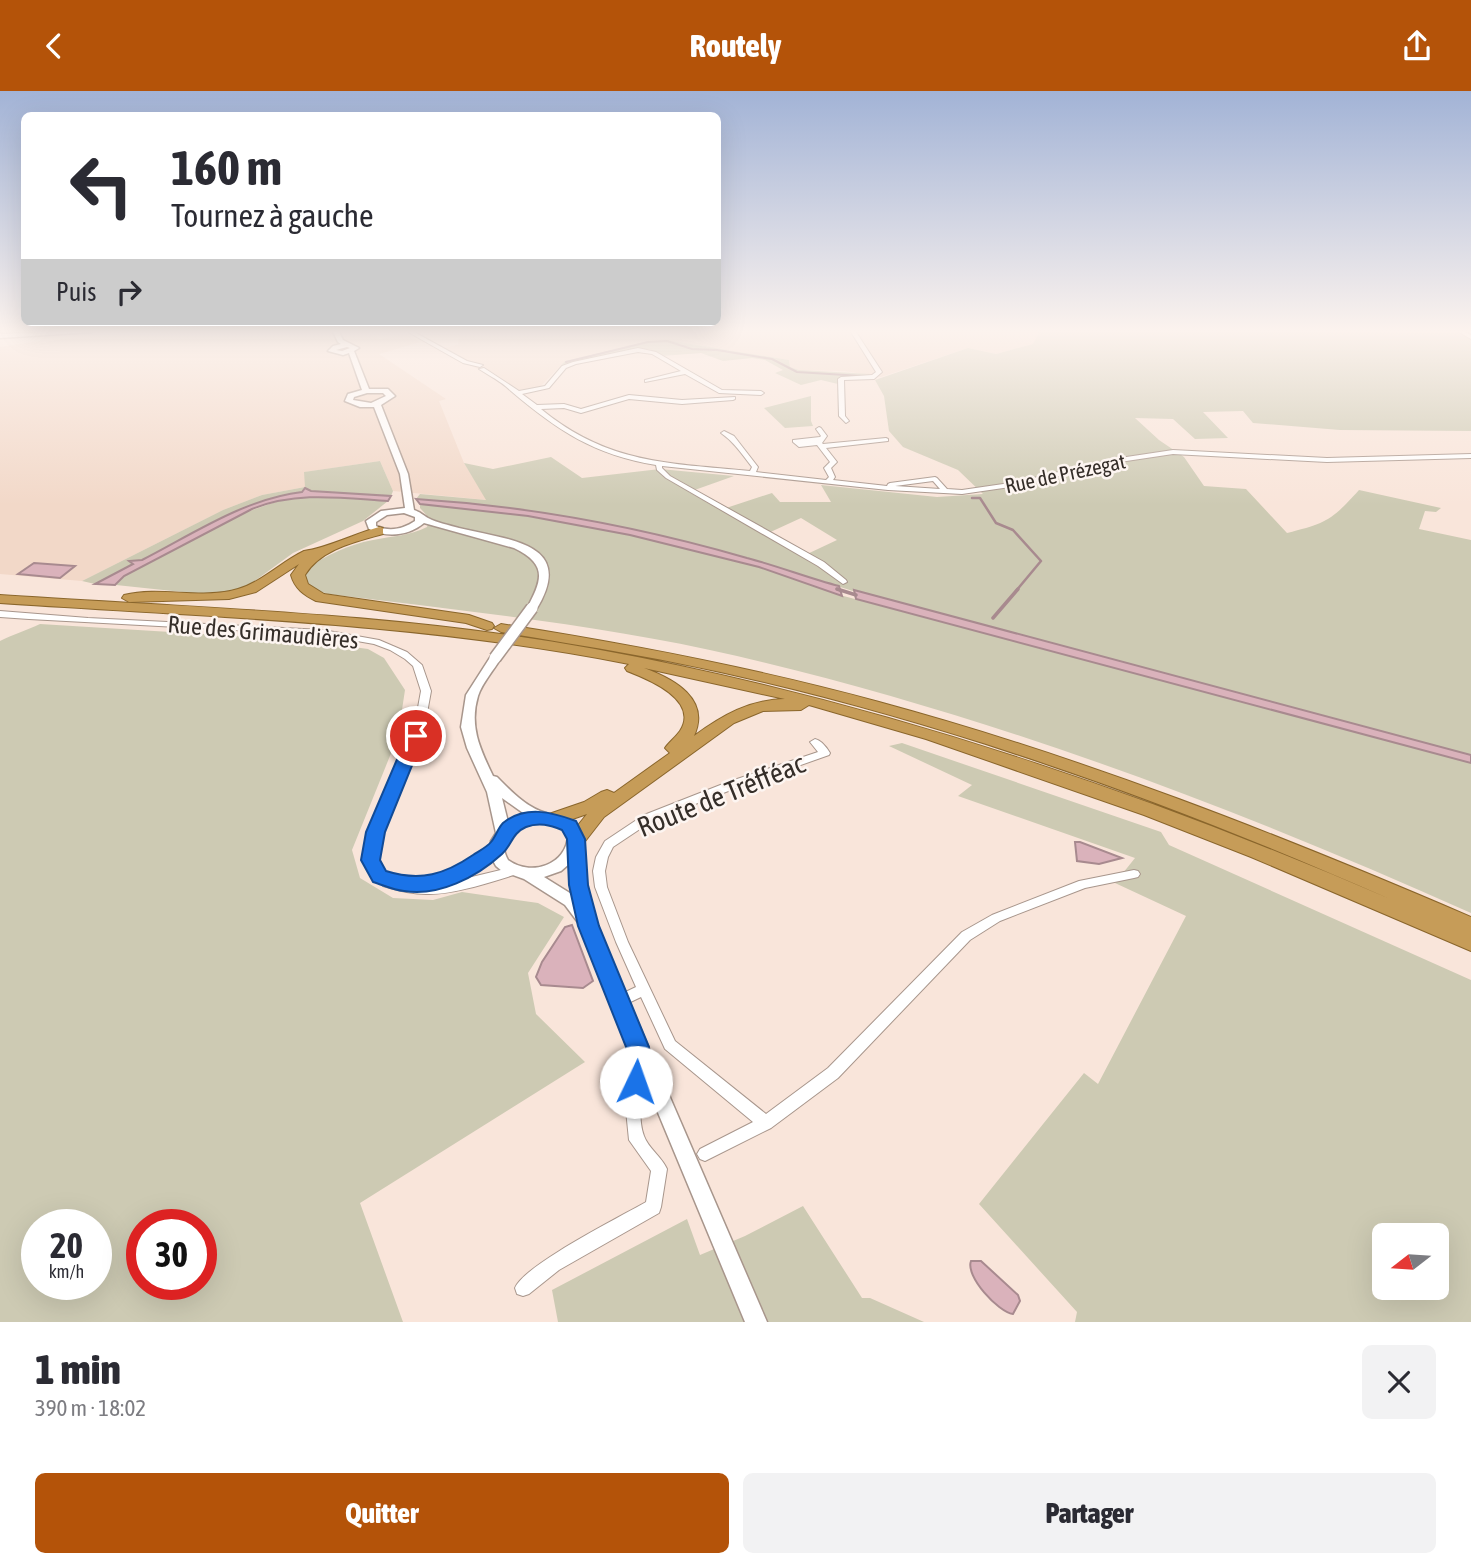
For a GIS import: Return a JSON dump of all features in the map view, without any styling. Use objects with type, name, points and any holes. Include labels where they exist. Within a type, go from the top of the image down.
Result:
[{"type":"highway","points":[[129,598],[148,594],[214,597],[244,592],[303,556],[375,528]]},
{"type":"highway","points":[[375,528],[310,560],[298,575],[299,584],[306,591],[321,598],[469,619],[487,625]]},
{"type":"highway","points":[[0,589],[330,610],[487,625],[593,640],[788,681],[956,729],[1100,776],[1222,821],[1471,926]]},
{"type":"highway","points":[[0,599],[397,626],[556,647],[718,678],[803,698],[1046,771],[1211,832],[1471,943]]},
{"type":"highway","points":[[547,818],[590,806],[614,792],[681,742],[694,723],[691,709],[672,686],[634,668],[564,653],[556,647]]},
{"type":"highway","points":[[575,844],[598,813],[744,710],[763,705],[797,705],[903,732],[933,735]]},
{"type":"street","name":"Rue de Prézegat","points":[[512,389],[561,427],[608,452],[659,464],[888,488],[946,492],[983,490],[1113,461],[1173,453],[1326,460],[1471,456]]},
{"type":"street","points":[[517,393],[535,389]]},
{"type":"street","points":[[716,389],[720,392],[761,393]]},
{"type":"street","points":[[756,389],[761,393]]},
{"type":"street","points":[[841,389],[842,416],[846,421]]},
{"type":"street","points":[[379,390],[390,394],[389,398],[377,404],[353,404],[349,399],[366,391],[379,390]]},
{"type":"street","points":[[537,407],[564,406],[581,411],[629,397],[693,402],[753,397],[761,393]]},
{"type":"street","points":[[377,404],[404,474],[410,510]]},
{"type":"street","points":[[366,405],[371,409],[398,474],[403,479]]},
{"type":"street","points":[[819,429],[824,436],[820,443]]},
{"type":"street","points":[[723,433],[732,437],[755,467],[752,474]]},
{"type":"street","points":[[820,443],[886,440]]},
{"type":"street","points":[[820,443],[835,461],[827,468],[832,477],[828,482]]},
{"type":"street","points":[[659,464],[659,469],[668,477],[821,564],[843,582]]},
{"type":"street","points":[[888,488],[891,483],[935,479],[946,492]]},
{"type":"street","points":[[405,491],[384,513],[374,518],[375,528],[394,533],[409,529],[468,533]]},
{"type":"street","points":[[384,513],[410,510],[420,515],[421,519],[514,543],[530,550],[542,561],[546,573],[545,585],[472,695],[467,727],[500,810],[501,862],[570,901],[589,926]]},
{"type":"street","points":[[409,529],[421,519]]},
{"type":"street","name":"Rue des Grimaudières","points":[[0,614],[316,632],[376,642],[405,655],[420,668],[426,680],[426,712],[376,832],[370,860],[380,877]]},
{"type":"street","name":"Route de Tréfféac","points":[[766,1123],[670,1045],[622,941],[601,887],[599,871],[609,844],[648,818],[732,785],[825,754],[815,741]]},
{"type":"street","points":[[485,772],[513,801],[569,826],[575,844],[579,885],[589,926],[756,1322]]},
{"type":"street","points":[[380,877],[404,884],[428,884],[453,877],[500,841],[516,824],[547,818]]},
{"type":"street","points":[[380,877],[398,889],[427,890],[520,872],[548,871],[559,866],[575,844]]},
{"type":"street","points":[[705,1154],[766,1123],[833,1073],[966,936],[996,918],[1083,884],[1133,874]]},
{"type":"street","points":[[620,1001],[644,989]]},
{"type":"street","points":[[523,1288],[553,1264],[653,1207],[659,1169],[636,1140],[633,1110],[638,1047]]},
{"type":"shaded area","points":[[0,389],[432,389],[446,399],[439,401],[464,463],[487,500],[393,491],[380,461],[305,472],[305,487],[262,495],[223,510],[82,581],[0,574]]},
{"type":"shaded area","points":[[880,389],[1471,389],[1471,431],[1340,430],[1253,423],[1243,411],[1203,412],[1228,438],[1195,439],[1173,419],[1135,418],[1159,440],[1184,457],[1204,486],[1246,489],[1287,533],[1328,519],[1359,490],[1441,508],[1436,512],[1425,511],[1419,529],[1471,540],[1471,755],[888,602],[738,555],[670,538],[602,524],[416,499],[420,494],[486,500],[464,463],[493,469],[551,457],[582,478],[660,469],[734,476],[689,492],[720,510],[772,493],[780,502],[831,502],[821,485],[937,497],[983,494],[958,470],[903,447],[889,431],[884,396]],"holes":[[[801,518],[837,540],[803,556],[764,535]]]},
{"type":"shaded area","points":[[811,396],[813,426],[785,428],[764,408]]},
{"type":"shaded area","points":[[380,461],[393,491],[391,496],[311,491],[305,488],[302,492],[260,502],[219,519],[142,560],[129,561],[133,565],[95,584],[82,581],[223,510],[262,495],[305,487],[304,472]]},
{"type":"shaded area","points":[[305,488],[311,491],[391,496],[388,501],[319,497],[269,503],[252,509],[124,576],[115,585],[95,584],[133,564],[129,561],[142,560],[239,510],[302,492]]},
{"type":"shaded area","points":[[310,496],[388,501],[363,521],[293,553],[248,586],[225,593],[201,594],[116,585],[124,576],[215,527],[263,506]]},
{"type":"shaded area","points":[[416,499],[583,519],[666,537],[759,561],[839,586],[842,596],[759,567],[630,535],[528,516],[420,504]]},
{"type":"shaded area","points":[[420,504],[489,510],[616,531],[759,567],[836,594],[1471,763],[1471,913],[1292,836],[1202,801],[1018,735],[925,706],[687,645],[534,620],[328,594],[309,588],[304,581],[306,569],[338,551],[427,527],[430,519],[420,508]]},
{"type":"shaded area","points":[[34,563],[75,566],[60,578],[18,574]]},
{"type":"shaded area","points":[[854,590],[1471,755],[1471,763],[856,599]]},
{"type":"shaded area","points":[[40,624],[302,640],[368,649],[384,658],[405,690],[398,736],[352,850],[360,878],[393,898],[433,900],[462,892],[538,903],[564,917],[528,973],[536,1014],[585,1062],[360,1203],[403,1322],[0,1322],[0,641]]},
{"type":"shaded area","points":[[902,743],[1161,832],[1169,845],[1471,980],[1471,1322],[1075,1322],[1077,1312],[979,1204],[1084,1073],[1098,1084],[1186,916],[1115,883],[1135,858],[958,796],[972,785],[889,746]]},
{"type":"shaded area","points":[[1075,842],[1122,858],[1099,864],[1077,861]]},
{"type":"shaded area","points":[[572,925],[593,981],[583,988],[541,985],[536,977],[542,962],[565,927]]},
{"type":"shaded area","points":[[803,1206],[862,1298],[870,1298],[924,1322],[558,1322],[552,1290],[687,1219],[700,1255],[745,1236]]},
{"type":"shaded area","points":[[971,1261],[981,1261],[1018,1295],[1020,1301],[1013,1314],[999,1307],[984,1292],[970,1268]]},
{"type":"waterway","points":[[972,498],[980,498],[996,523],[1013,530],[1041,561],[1016,591]]},
{"type":"waterway","points":[[842,591],[837,589],[856,595]]},
{"type":"waterway","points":[[993,618],[1018,589]]},
{"type":"route","points":[[416,736],[376,832],[370,860],[380,877],[404,884],[428,884],[453,877],[472,865],[497,848],[508,829],[524,820],[548,817],[569,826],[576,839],[579,885],[589,926],[638,1047],[636,1082]]}]
